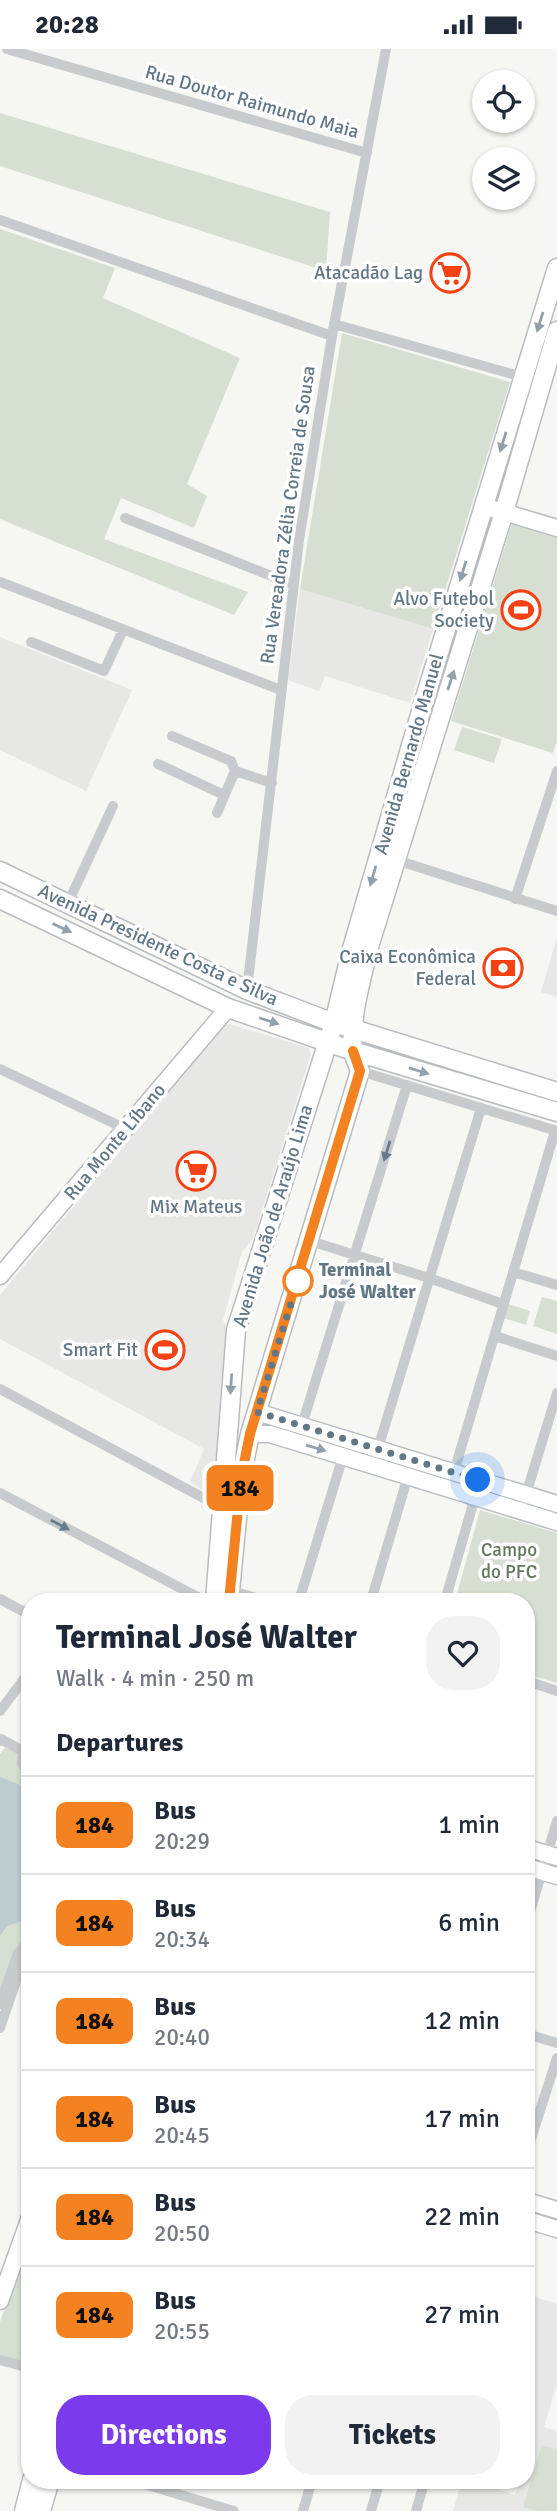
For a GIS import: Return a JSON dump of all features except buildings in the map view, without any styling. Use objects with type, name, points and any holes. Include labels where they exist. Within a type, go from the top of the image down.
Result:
[{"type":"main road","name":"Avenida Bernardo Manuel","points":[[327,1042],[353,943],[557,268]]},
{"type":"main road","name":"Avenida Bernardo Manuel","points":[[353,1051],[358,995],[365,961],[557,331]]},
{"type":"main road","name":"Avenida Presidente Costa e Silva","points":[[0,871],[247,990],[334,1023],[557,1092]]},
{"type":"main road","name":"Avenida Presidente Costa e Silva","points":[[0,899],[228,1008],[353,1051],[557,1112]]},
{"type":"main road","points":[[101,947],[130,949],[133,941],[126,931]]},
{"type":"main road","points":[[150,970],[146,961],[150,952],[158,950],[171,953]]},
{"type":"main road","name":"Avenida João de Araújo Lima","points":[[225,1593],[224,1510],[236,1330],[327,1042]]},
{"type":"main road","points":[[226,1593],[241,1478],[250,1434],[360,1071],[353,1051]]},
{"type":"main road","points":[[24,2511],[30,2489]]},
{"type":"main road","points":[[41,2511],[47,2489]]},
{"type":"street","name":"Rua Doutor Raimundo Maia","points":[[7,49],[367,153]]},
{"type":"street","name":"Rua Vereadora Zélia Correia de Sousa","points":[[247,990],[294,585],[333,330],[385,49]]},
{"type":"street","points":[[0,220],[333,330],[523,377]]},
{"type":"street","points":[[483,506],[557,528]]},
{"type":"street","points":[[125,518],[294,585]]},
{"type":"street","points":[[0,582],[281,690]]},
{"type":"street","points":[[31,642],[104,671],[123,629]]},
{"type":"street","points":[[172,736],[231,761],[236,771],[272,783]]},
{"type":"street","points":[[158,764],[224,795]]},
{"type":"street","points":[[217,813],[236,771]]},
{"type":"street","points":[[515,899],[557,771]]},
{"type":"street","points":[[68,903],[113,806]]},
{"type":"street","points":[[396,860],[557,911]]},
{"type":"street","name":"Rua Monte Líbano","points":[[0,1276],[228,1008]]},
{"type":"street","points":[[0,1069],[126,1129]]},
{"type":"street","points":[[360,1071],[556,1131],[454,1472]]},
{"type":"street","points":[[302,1426],[407,1086]]},
{"type":"street","points":[[373,1465],[481,1108]]},
{"type":"street","points":[[310,1241],[503,1304]]},
{"type":"street","points":[[513,1272],[557,1285]]},
{"type":"street","points":[[495,1336],[557,1356]]},
{"type":"street","points":[[0,1389],[224,1510]]},
{"type":"street","points":[[524,1503],[557,1393]]},
{"type":"street","points":[[257,1412],[454,1472],[524,1503],[557,1522]]},
{"type":"street","points":[[250,1434],[270,1434],[475,1497],[557,1504]]},
{"type":"street","points":[[301,1593],[343,1456]]},
{"type":"street","points":[[373,1593],[408,1476]]},
{"type":"street","points":[[0,1493],[190,1593]]},
{"type":"street","points":[[446,1593],[475,1497]]},
{"type":"street","points":[[0,1599],[21,1610]]},
{"type":"street","points":[[0,1711],[21,1683]]},
{"type":"street","points":[[535,1684],[557,1691]]},
{"type":"street","points":[[0,1741],[1,1739],[21,1750]]},
{"type":"street","points":[[535,1895],[542,1872],[552,1856],[557,1821]]},
{"type":"street","points":[[535,1851],[552,1856]]},
{"type":"street","points":[[0,2004],[21,1950]]},
{"type":"street","points":[[0,2028],[21,1967]]},
{"type":"street","points":[[535,2036],[557,2043]]},
{"type":"street","points":[[535,2126],[557,2058]]},
{"type":"street","points":[[535,2203],[557,2210]]},
{"type":"street","points":[[535,2222],[557,2229]]},
{"type":"street","points":[[0,2301],[5,2269],[21,2236]]},
{"type":"street","points":[[0,2360],[21,2366]]},
{"type":"street","points":[[161,2489],[234,2511]]},
{"type":"street","points":[[303,2511],[309,2489]]},
{"type":"street","points":[[371,2511],[377,2489]]},
{"type":"street","points":[[416,2511],[422,2489]]},
{"type":"shaded area","points":[[300,589],[433,629],[410,703],[325,676],[319,691],[288,680]]},
{"type":"shaded area","points":[[0,637],[132,690],[86,791],[0,750]]},
{"type":"shaded area","points":[[557,937],[557,997],[541,992]]},
{"type":"shaded area","points":[[230,1024],[309,1048],[311,1054],[253,1239],[242,1252],[223,1320],[229,1332],[215,1498],[190,1482],[204,1449],[0,1339],[0,1295],[224,1025]]},
{"type":"shaded area","points":[[0,1777],[21,1787],[21,1921],[7,1926],[0,1936]]},
{"type":"shaded area","points":[[535,2297],[557,2304],[557,2384],[544,2427],[557,2431],[557,2511],[453,2511],[459,2489],[497,2489],[515,2495],[517,2489],[535,2489]]},
{"type":"green space","points":[[0,113],[330,212],[326,271],[0,166]]},
{"type":"green space","points":[[0,229],[115,268],[103,298],[240,358],[187,484],[207,496],[194,528],[121,498],[104,539],[248,592],[234,615],[0,519]]},
{"type":"green space","points":[[342,333],[510,382],[433,629],[300,589]]},
{"type":"green space","name":"Alvo Futebol Society","points":[[512,523],[557,536],[557,741],[553,753],[451,721]]},
{"type":"green space","points":[[462,727],[502,739],[494,763],[454,750]]},
{"type":"green space","points":[[542,1297],[557,1301],[557,1334],[533,1326]]},
{"type":"green space","points":[[508,1304],[530,1311],[526,1325],[504,1318]]},
{"type":"green space","name":"Campo do PFC","points":[[480,1510],[557,1533],[557,1683],[535,1676],[535,1593],[457,1593]]},
{"type":"green space","points":[[7,1745],[21,1749],[21,1957],[0,2000],[0,1754]]},
{"type":"green space","points":[[21,2263],[21,2366],[0,2360],[0,2322]]},
{"type":"green space","points":[[542,2445],[557,2450],[557,2511],[538,2511],[523,2507],[529,2489],[535,2489],[535,2468]]},
{"type":"bus line","name":"184","points":[[229,1593],[241,1478],[250,1434],[360,1071],[353,1051]]},
{"type":"place","name":"Atacadão Lag","points":[[450,273]]},
{"type":"place","name":"Alvo Futebol Society","points":[[521,610]]},
{"type":"place","name":"Caixa Econômica Federal","points":[[503,968]]},
{"type":"place","name":"Mix Mateus","points":[[196,1171]]},
{"type":"place","name":"Terminal José Walter","points":[[298,1281]]},
{"type":"place","name":"Smart Fit","points":[[165,1350]]},
{"type":"route","points":[[298,1281],[257,1412],[478,1480]]}]
